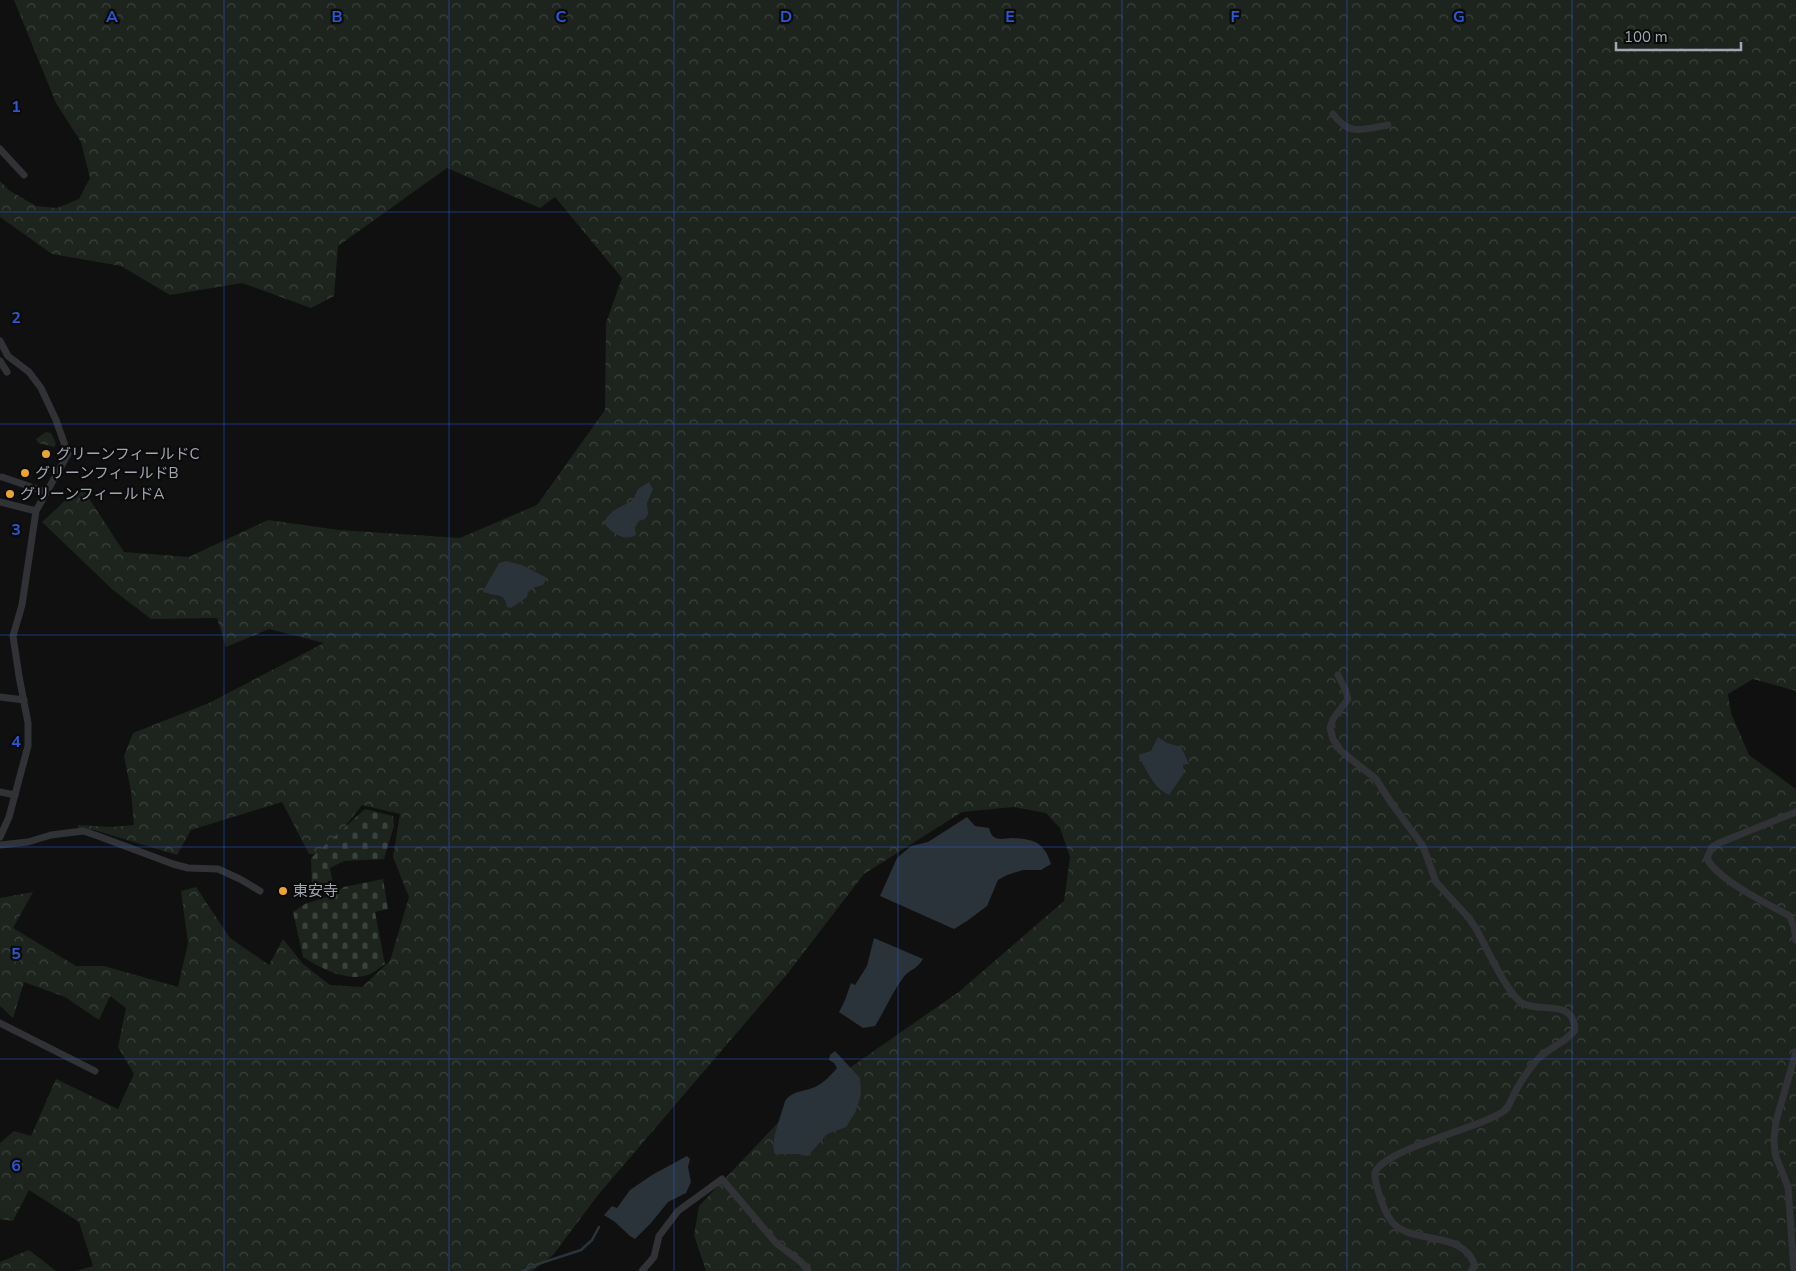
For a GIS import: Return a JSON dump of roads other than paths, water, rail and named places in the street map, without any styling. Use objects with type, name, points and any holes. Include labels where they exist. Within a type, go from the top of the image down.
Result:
[{"type":"street","points":[[1333,114],[1340,124],[1356,130],[1388,125]]},
{"type":"street","points":[[0,149],[24,174]]},
{"type":"street","points":[[0,341],[8,356],[29,372],[41,388],[56,420],[68,454],[36,511],[22,605],[14,636],[28,723],[28,746],[9,817],[0,837]]},
{"type":"street","points":[[0,361],[6,372]]},
{"type":"street","points":[[2,477],[46,492]]},
{"type":"street","points":[[0,502],[36,511]]},
{"type":"street","points":[[1338,674],[1348,699],[1333,720],[1330,728],[1333,739],[1341,750],[1376,779],[1392,804],[1418,837],[1436,882],[1475,927],[1513,994],[1522,1003],[1563,1010],[1571,1016],[1574,1022],[1575,1030],[1570,1036],[1546,1051],[1536,1062],[1504,1111],[1484,1121],[1410,1149],[1384,1163],[1376,1171],[1377,1186],[1392,1224],[1410,1234],[1449,1242],[1457,1246],[1474,1260],[1476,1266],[1471,1271]]},
{"type":"street","points":[[0,697],[24,700]]},
{"type":"street","points":[[0,792],[15,795]]},
{"type":"street","points":[[1796,812],[1719,843],[1712,847],[1707,858],[1713,867],[1727,879],[1758,899],[1790,916],[1796,940]]},
{"type":"street","points":[[0,845],[28,842],[51,835],[83,832],[173,864],[188,868],[218,869],[260,890]]},
{"type":"street","points":[[0,1023],[95,1071]]},
{"type":"street","points":[[1794,1271],[1788,1187],[1775,1154],[1774,1138],[1776,1121],[1796,1052]]},
{"type":"street","points":[[642,1271],[654,1257],[659,1236],[678,1211],[722,1179],[776,1243],[801,1262],[808,1271]]},
{"type":"waterway","points":[[523,1271],[581,1250],[592,1240],[599,1227]]},
{"type":"place","name":"グリーンフィールドC","points":[[46,454]]},
{"type":"place","name":"グリーンフィールドB","points":[[25,473]]},
{"type":"place","name":"グリーンフィールドA","points":[[10,494]]},
{"type":"place","name":"東安寺","points":[[283,891]]}]
